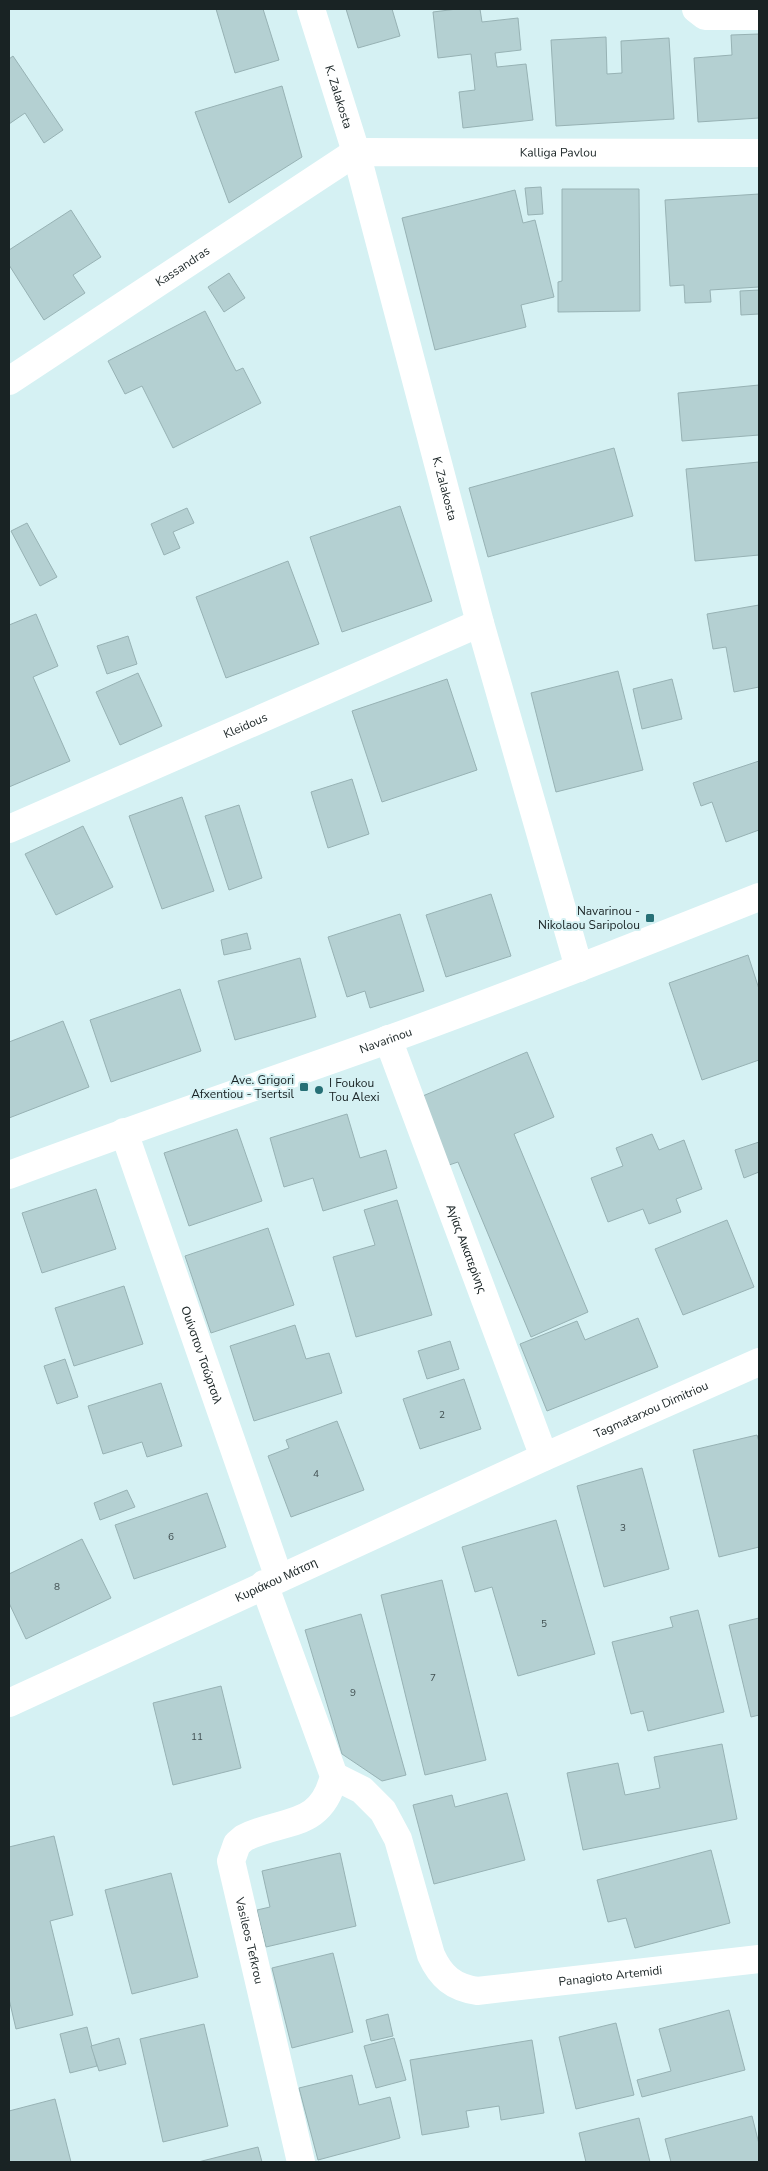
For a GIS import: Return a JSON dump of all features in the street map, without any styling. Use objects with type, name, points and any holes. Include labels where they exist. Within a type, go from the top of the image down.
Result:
[{"type":"street","name":"K. Zalakosta","points":[[311,9],[356,152],[480,623],[579,968]]},
{"type":"street","points":[[696,9],[706,16],[759,16]]},
{"type":"street","name":"Kalliga Pavlou","points":[[356,152],[759,153]]},
{"type":"street","name":"Kassandras","points":[[9,381],[356,152]]},
{"type":"street","name":"Kleidous","points":[[9,829],[480,623]]},
{"type":"street","name":"Navarinou","points":[[9,1175],[124,1132],[388,1039],[579,968],[759,897]]},
{"type":"street","name":"Αγίας Αικατερίνης","points":[[388,1039],[544,1457]]},
{"type":"street","name":"Ουίνστον Τσώρτσιλ","points":[[124,1132],[272,1581]]},
{"type":"street","name":"Tagmatarxou Dimitriou","points":[[544,1457],[759,1362]]},
{"type":"street","name":"Κυριάκου Μάτση","points":[[9,1702],[544,1457]]},
{"type":"street","points":[[272,1581],[334,1776]]},
{"type":"street","name":"Panagioto Artemidi","points":[[334,1776],[362,1790],[383,1811],[398,1839],[431,1955],[437,1969],[448,1981],[462,1988],[477,1991],[759,1959]]},
{"type":"street","name":"Vasileos Tefkrou","points":[[300,2162],[231,1861],[237,1844],[244,1838],[312,1814],[324,1803],[334,1776]]},
{"type":"building","points":[[216,9],[263,9],[279,60],[235,73]]},
{"type":"building","points":[[346,9],[392,9],[400,36],[358,48]]},
{"type":"building","points":[[480,9],[482,22],[518,18],[521,50],[495,53],[497,67],[526,64],[533,120],[463,128],[459,92],[475,90],[471,54],[438,58],[433,12]]},
{"type":"building","points":[[759,34],[759,118],[698,122],[694,58],[732,55],[731,35]]},
{"type":"building","points":[[606,37],[607,74],[622,73],[621,41],[669,38],[674,119],[556,126],[551,40]]},
{"type":"building","points":[[13,56],[63,130],[44,143],[25,113],[9,124],[9,59]]},
{"type":"building","points":[[282,86],[302,157],[229,203],[195,112]]},
{"type":"building","points":[[541,187],[543,214],[528,215],[525,188]]},
{"type":"building","points":[[562,189],[639,189],[640,311],[558,312],[558,282],[562,281]]},
{"type":"building","points":[[515,190],[523,223],[535,220],[554,297],[521,305],[526,327],[435,350],[402,218]]},
{"type":"building","points":[[759,194],[759,287],[710,290],[711,302],[685,303],[684,285],[670,286],[665,200]]},
{"type":"building","points":[[71,210],[101,257],[73,275],[85,293],[44,320],[9,265],[9,250]]},
{"type":"building","points":[[229,273],[245,298],[224,312],[208,287]]},
{"type":"building","points":[[759,290],[759,314],[741,315],[740,291]]},
{"type":"building","points":[[205,311],[236,371],[243,368],[261,403],[173,448],[142,386],[125,394],[108,361]]},
{"type":"building","points":[[759,385],[759,435],[682,441],[678,393]]},
{"type":"building","points":[[614,448],[633,516],[488,557],[469,488]]},
{"type":"building","points":[[759,462],[759,555],[695,561],[686,469]]},
{"type":"building","points":[[400,506],[432,601],[342,632],[310,537]]},
{"type":"building","points":[[187,508],[194,523],[173,532],[180,548],[164,555],[151,524]]},
{"type":"building","points":[[27,523],[57,577],[40,586],[11,531]]},
{"type":"building","points":[[288,561],[319,644],[226,678],[196,597]]},
{"type":"building","points":[[759,605],[759,687],[734,692],[726,647],[713,649],[707,614]]},
{"type":"building","points":[[36,614],[58,666],[33,677],[70,761],[9,787],[9,625]]},
{"type":"building","points":[[128,636],[137,664],[107,674],[97,646]]},
{"type":"building","points":[[618,671],[643,770],[556,792],[531,693]]},
{"type":"building","points":[[138,673],[162,726],[120,745],[96,692]]},
{"type":"building","points":[[447,679],[477,770],[382,802],[352,711]]},
{"type":"building","points":[[672,679],[682,719],[642,729],[633,689]]},
{"type":"building","points":[[759,761],[759,830],[726,842],[712,802],[701,806],[693,783]]},
{"type":"building","points":[[352,779],[369,834],[328,848],[311,792]]},
{"type":"building","points":[[182,797],[214,891],[162,909],[129,816]]},
{"type":"building","points":[[239,805],[262,878],[229,890],[205,816]]},
{"type":"building","points":[[83,826],[113,887],[56,915],[25,854]]},
{"type":"building","points":[[491,894],[511,956],[446,977],[426,915]]},
{"type":"building","points":[[400,914],[424,991],[370,1008],[365,991],[347,997],[328,937]]},
{"type":"building","points":[[247,933],[251,949],[224,955],[221,940]]},
{"type":"building","points":[[748,955],[759,989],[759,1060],[702,1080],[669,983]]},
{"type":"building","points":[[300,958],[316,1017],[235,1040],[218,981]]},
{"type":"building","points":[[180,989],[201,1051],[111,1082],[90,1020]]},
{"type":"building","points":[[63,1021],[89,1087],[9,1118],[9,1042]]},
{"type":"building","points":[[527,1052],[554,1117],[514,1134],[588,1312],[531,1337],[458,1162],[446,1166],[418,1098]]},
{"type":"building","points":[[347,1114],[360,1158],[386,1150],[397,1188],[323,1211],[313,1178],[284,1187],[270,1138]]},
{"type":"building","points":[[237,1129],[262,1201],[189,1226],[164,1153]]},
{"type":"building","points":[[652,1134],[659,1150],[684,1140],[702,1189],[676,1199],[681,1212],[649,1224],[643,1209],[608,1222],[591,1178],[623,1166],[616,1148]]},
{"type":"building","points":[[759,1142],[759,1172],[744,1178],[735,1150]]},
{"type":"building","points":[[96,1189],[116,1249],[42,1273],[22,1213]]},
{"type":"building","points":[[397,1200],[432,1315],[356,1337],[333,1257],[375,1245],[364,1210]]},
{"type":"building","points":[[727,1220],[754,1287],[683,1315],[655,1249]]},
{"type":"building","points":[[268,1228],[294,1305],[211,1333],[185,1256]]},
{"type":"building","points":[[124,1286],[143,1344],[74,1366],[55,1308]]},
{"type":"building","points":[[638,1318],[658,1367],[547,1411],[520,1344],[577,1321],[585,1340]]},
{"type":"building","points":[[295,1325],[306,1359],[329,1353],[342,1393],[254,1421],[230,1346]]},
{"type":"building","points":[[450,1341],[459,1369],[427,1379],[418,1351]]},
{"type":"building","points":[[65,1359],[78,1397],[57,1404],[44,1366]]},
{"type":"building","points":[[464,1379],[481,1429],[420,1449],[403,1399]]},
{"type":"building","points":[[161,1383],[182,1446],[147,1457],[142,1442],[103,1454],[88,1406]]},
{"type":"building","points":[[337,1421],[364,1490],[291,1517],[268,1456],[289,1448],[286,1440]]},
{"type":"building","points":[[757,1435],[759,1442],[759,1547],[719,1557],[693,1450]]},
{"type":"building","points":[[642,1468],[669,1569],[604,1587],[577,1486]]},
{"type":"building","points":[[127,1490],[135,1507],[100,1520],[94,1503]]},
{"type":"building","points":[[207,1493],[226,1547],[134,1579],[115,1525]]},
{"type":"building","points":[[556,1520],[595,1654],[518,1676],[492,1587],[475,1592],[462,1547]]},
{"type":"building","points":[[82,1539],[111,1598],[26,1639],[9,1603],[9,1574]]},
{"type":"building","points":[[442,1580],[486,1760],[425,1775],[381,1595]]},
{"type":"building","points":[[698,1610],[724,1712],[648,1731],[643,1711],[631,1714],[612,1642],[673,1627],[670,1617]]},
{"type":"building","points":[[361,1614],[406,1775],[382,1781],[342,1754],[305,1630]]},
{"type":"building","points":[[759,1618],[759,1715],[751,1717],[729,1625]]},
{"type":"building","points":[[221,1686],[241,1768],[173,1785],[153,1703]]},
{"type":"building","points":[[722,1744],[737,1819],[583,1850],[567,1773],[618,1763],[625,1795],[660,1788],[654,1757]]},
{"type":"building","points":[[507,1793],[525,1860],[434,1884],[413,1805],[452,1795],[455,1807]]},
{"type":"building","points":[[54,1836],[73,1915],[50,1921],[73,2015],[16,2029],[9,1999],[9,1847]]},
{"type":"building","points":[[711,1850],[730,1923],[635,1948],[626,1918],[608,1922],[597,1880]]},
{"type":"building","points":[[340,1853],[356,1926],[266,1947],[257,1910],[270,1907],[262,1871]]},
{"type":"building","points":[[171,1873],[198,1977],[132,1994],[105,1890]]},
{"type":"building","points":[[333,1953],[353,2032],[292,2048],[272,1968]]},
{"type":"building","points":[[729,2010],[745,2070],[642,2097],[637,2080],[671,2071],[659,2029]]},
{"type":"building","points":[[388,2014],[393,2036],[371,2041],[366,2020]]},
{"type":"building","points":[[616,2023],[634,2095],[576,2109],[559,2037]]},
{"type":"building","points":[[204,2024],[228,2126],[163,2142],[140,2039]]},
{"type":"building","points":[[87,2027],[97,2066],[70,2073],[60,2034]]},
{"type":"building","points":[[119,2038],[126,2064],[99,2071],[91,2046]]},
{"type":"building","points":[[394,2038],[406,2080],[376,2088],[364,2046]]},
{"type":"building","points":[[532,2040],[544,2113],[501,2120],[499,2106],[466,2111],[469,2127],[422,2135],[410,2060]]},
{"type":"building","points":[[352,2075],[359,2105],[390,2097],[400,2138],[318,2160],[299,2088]]},
{"type":"building","points":[[55,2099],[71,2162],[9,2162],[9,2111]]},
{"type":"building","points":[[752,2116],[759,2144],[759,2162],[671,2162],[665,2139]]},
{"type":"building","points":[[639,2118],[650,2162],[586,2162],[579,2133]]},
{"type":"building","points":[[258,2147],[262,2162],[198,2162]]},
{"type":"place","name":"Navarinou - Nikolaou Saripolou","points":[[650,918]]},
{"type":"place","name":"Ave. Grigori Afxentiou - Tsertsil","points":[[304,1087]]},
{"type":"place","name":"I Foukou Tou Alexi","points":[[319,1090]]}]
